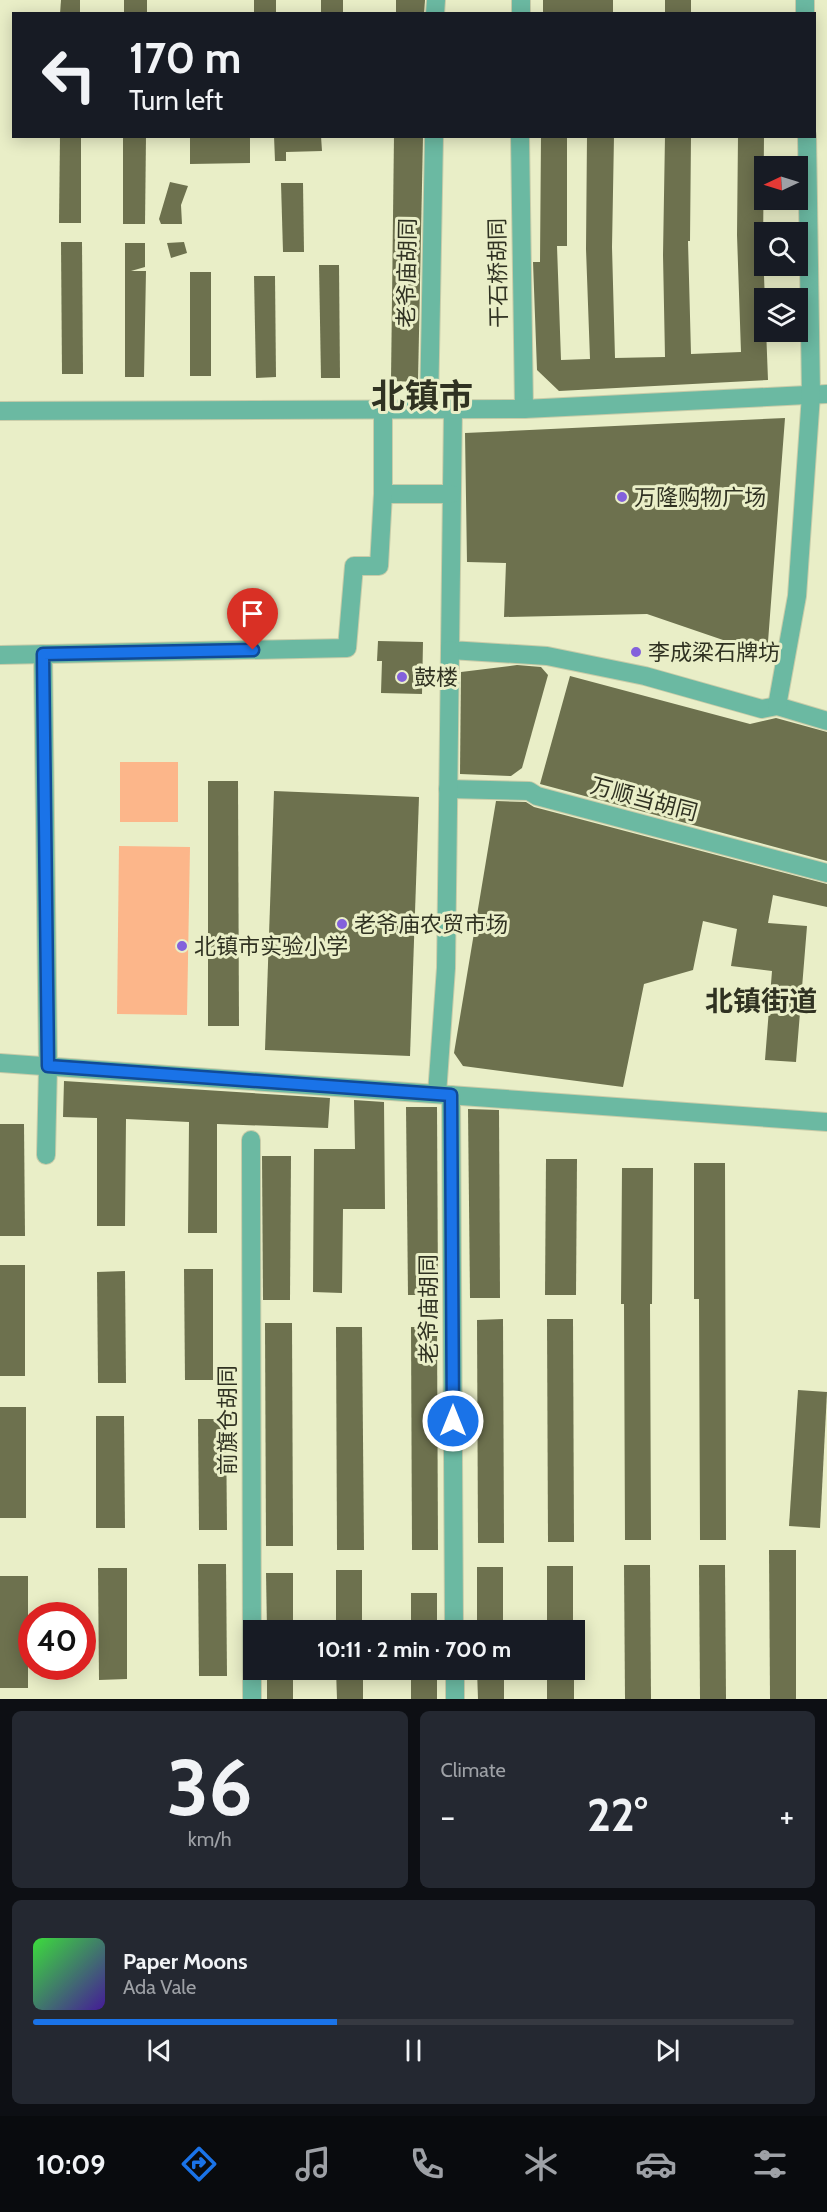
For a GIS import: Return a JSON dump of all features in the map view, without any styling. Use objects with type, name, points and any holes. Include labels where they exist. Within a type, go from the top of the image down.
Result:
[{"type":"street","name":"老爷庙胡同","points":[[429,409],[434,138]]},
{"type":"street","name":"干石桥胡同","points":[[520,138],[524,409]]},
{"type":"street","points":[[769,707],[797,596],[819,394],[807,138]]},
{"type":"street","points":[[0,411],[524,409],[819,394]]},
{"type":"street","name":"老爷庙胡同","points":[[453,409],[444,1095],[454,1620]]},
{"type":"street","points":[[0,656],[347,648],[354,566],[379,566],[383,494],[382,410]]},
{"type":"street","points":[[383,494],[451,494]]},
{"type":"street","points":[[450,650],[547,656],[645,676],[827,721]]},
{"type":"street","points":[[43,654],[48,1066],[46,1155]]},
{"type":"street","name":"万顺当胡同","points":[[448,784],[529,791],[537,796],[827,873]]},
{"type":"street","points":[[0,1063],[827,1122]]},
{"type":"street","name":"前旗仓胡同","points":[[251,1140],[252,1699]]},
{"type":"street","points":[[454,1680],[455,1699]]},
{"type":"shaded area","points":[[120,762],[178,762],[178,822],[120,822]]},
{"type":"shaded area","points":[[119,846],[190,847],[187,1015],[117,1014]]},
{"type":"building","points":[[61,0],[80,0],[80,12],[60,12]]},
{"type":"building","points":[[124,0],[147,0],[147,12],[124,12]]},
{"type":"building","points":[[254,0],[276,0],[276,12],[254,12]]},
{"type":"building","points":[[321,0],[343,0],[343,12],[321,12]]},
{"type":"building","points":[[396,0],[425,0],[424,12],[396,12]]},
{"type":"building","points":[[543,0],[613,0],[613,12],[543,12]]},
{"type":"building","points":[[665,0],[691,0],[691,12],[665,12]]},
{"type":"building","points":[[60,138],[81,138],[81,223],[59,223]]},
{"type":"building","points":[[123,138],[146,138],[145,224],[123,224]]},
{"type":"building","points":[[190,138],[250,138],[250,163],[190,164]]},
{"type":"building","points":[[274,138],[321,138],[322,151],[286,152],[286,161],[275,161]]},
{"type":"building","points":[[394,138],[423,138],[418,382],[391,381]]},
{"type":"building","points":[[541,138],[567,138],[567,246],[557,246],[561,360],[590,359],[586,249],[587,138],[614,138],[612,247],[615,358],[665,357],[663,255],[665,138],[691,138],[690,241],[688,241],[691,354],[741,352],[737,235],[738,138],[764,138],[764,156],[754,156],[754,210],[763,210],[763,222],[754,222],[754,276],[764,276],[764,288],[754,288],[754,342],[767,342],[768,380],[559,391],[537,370],[533,262],[540,262]]},
{"type":"building","points":[[170,182],[188,186],[181,205],[182,224],[161,224],[159,219]]},
{"type":"building","points":[[281,183],[303,183],[304,252],[283,252]]},
{"type":"building","points":[[61,242],[82,242],[83,374],[62,374]]},
{"type":"building","points":[[184,242],[187,253],[171,258],[167,243]]},
{"type":"building","points":[[125,243],[145,243],[145,267],[131,271],[146,271],[144,377],[125,377]]},
{"type":"building","points":[[319,265],[339,265],[340,378],[321,378]]},
{"type":"building","points":[[190,272],[211,272],[211,376],[190,376]]},
{"type":"building","points":[[254,276],[275,276],[276,377],[256,378]]},
{"type":"building","name":"万隆购物广场","points":[[785,418],[767,655],[647,614],[504,617],[506,563],[467,562],[465,433]]},
{"type":"building","name":"鼓楼","points":[[378,641],[423,642],[422,694],[381,693],[382,661],[377,661]]},
{"type":"building","points":[[517,665],[541,667],[548,675],[522,768],[511,776],[460,774],[461,672]]},
{"type":"building","points":[[570,676],[750,724],[776,718],[827,732],[827,861],[540,784]]},
{"type":"building","points":[[208,781],[238,781],[239,1026],[208,1026]]},
{"type":"building","name":"老爷庙农贸市场","points":[[274,791],[419,797],[410,1056],[265,1050]]},
{"type":"building","points":[[496,801],[526,802],[534,807],[827,884],[827,907],[773,895],[768,923],[807,926],[796,1062],[765,1060],[772,971],[731,966],[737,929],[703,921],[693,970],[644,984],[623,1087],[463,1066],[454,1053]]},
{"type":"building","points":[[64,1081],[330,1098],[328,1128],[217,1124],[217,1233],[188,1233],[189,1122],[126,1119],[125,1226],[97,1226],[97,1118],[63,1117]]},
{"type":"building","points":[[354,1100],[384,1102],[385,1209],[343,1209],[342,1293],[313,1292],[314,1149],[355,1149]]},
{"type":"building","points":[[406,1107],[437,1107],[438,1295],[408,1295]]},
{"type":"building","points":[[468,1109],[499,1110],[500,1298],[470,1298]]},
{"type":"building","points":[[0,1124],[24,1124],[25,1236],[0,1236]]},
{"type":"building","points":[[262,1156],[291,1156],[290,1300],[263,1300]]},
{"type":"building","points":[[546,1159],[577,1159],[576,1295],[545,1295]]},
{"type":"building","points":[[694,1163],[725,1163],[726,1540],[700,1540],[699,1299],[694,1299]]},
{"type":"building","points":[[622,1168],[653,1168],[652,1304],[650,1304],[651,1540],[625,1540],[624,1304],[621,1304]]},
{"type":"building","points":[[0,1265],[25,1265],[25,1376],[0,1376]]},
{"type":"building","points":[[184,1269],[213,1269],[213,1380],[185,1380]]},
{"type":"building","points":[[125,1271],[126,1383],[98,1383],[97,1272]]},
{"type":"building","points":[[503,1319],[504,1543],[478,1543],[477,1320]]},
{"type":"building","points":[[547,1319],[573,1319],[574,1542],[548,1542]]},
{"type":"building","points":[[265,1323],[292,1323],[293,1546],[266,1546]]},
{"type":"building","points":[[336,1327],[362,1327],[364,1550],[337,1550]]},
{"type":"building","points":[[411,1327],[437,1327],[438,1550],[412,1550]]},
{"type":"building","points":[[798,1390],[827,1392],[820,1528],[789,1526]]},
{"type":"building","points":[[0,1407],[26,1407],[26,1518],[0,1518]]},
{"type":"building","points":[[96,1416],[124,1416],[125,1528],[96,1528]]},
{"type":"building","points":[[198,1419],[226,1419],[227,1530],[199,1530]]},
{"type":"building","points":[[769,1550],[796,1550],[796,1699],[770,1699]]},
{"type":"building","points":[[198,1564],[226,1564],[227,1676],[199,1676]]},
{"type":"building","points":[[624,1565],[650,1565],[651,1699],[625,1699]]},
{"type":"building","points":[[699,1565],[725,1565],[726,1699],[700,1699]]},
{"type":"building","points":[[547,1566],[573,1566],[573,1620],[547,1620]]},
{"type":"building","points":[[477,1567],[503,1567],[503,1620],[477,1620]]},
{"type":"building","points":[[98,1568],[127,1568],[127,1679],[99,1680]]},
{"type":"building","points":[[336,1570],[362,1570],[362,1620],[336,1620]]},
{"type":"building","points":[[266,1573],[293,1573],[293,1620],[267,1620]]},
{"type":"building","points":[[0,1576],[28,1576],[28,1602],[18,1602],[18,1680],[28,1680],[28,1688],[0,1688]]},
{"type":"building","points":[[411,1593],[437,1593],[437,1620],[411,1620]]},
{"type":"building","points":[[267,1680],[293,1680],[293,1699],[267,1699]]},
{"type":"building","points":[[336,1680],[363,1680],[363,1699],[337,1699]]},
{"type":"building","points":[[411,1680],[437,1680],[437,1699],[411,1699]]},
{"type":"building","points":[[477,1680],[504,1680],[504,1699],[478,1699]]},
{"type":"building","points":[[547,1680],[574,1680],[574,1699],[547,1699]]},
{"type":"place","name":"万隆购物广场","points":[[622,497]]},
{"type":"place","name":"李成梁石牌坊","points":[[636,652]]},
{"type":"place","name":"鼓楼","points":[[402,677]]},
{"type":"place","name":"老爷庙农贸市场","points":[[342,924]]},
{"type":"place","name":"北镇市实验小学","points":[[182,946]]},
{"type":"district","name":"北镇市","points":[[422,396]]},
{"type":"district","name":"北镇街道","points":[[761,1001]]},
{"type":"route","points":[[253,650],[43,654],[48,1066],[451,1095],[453,1421]]}]
